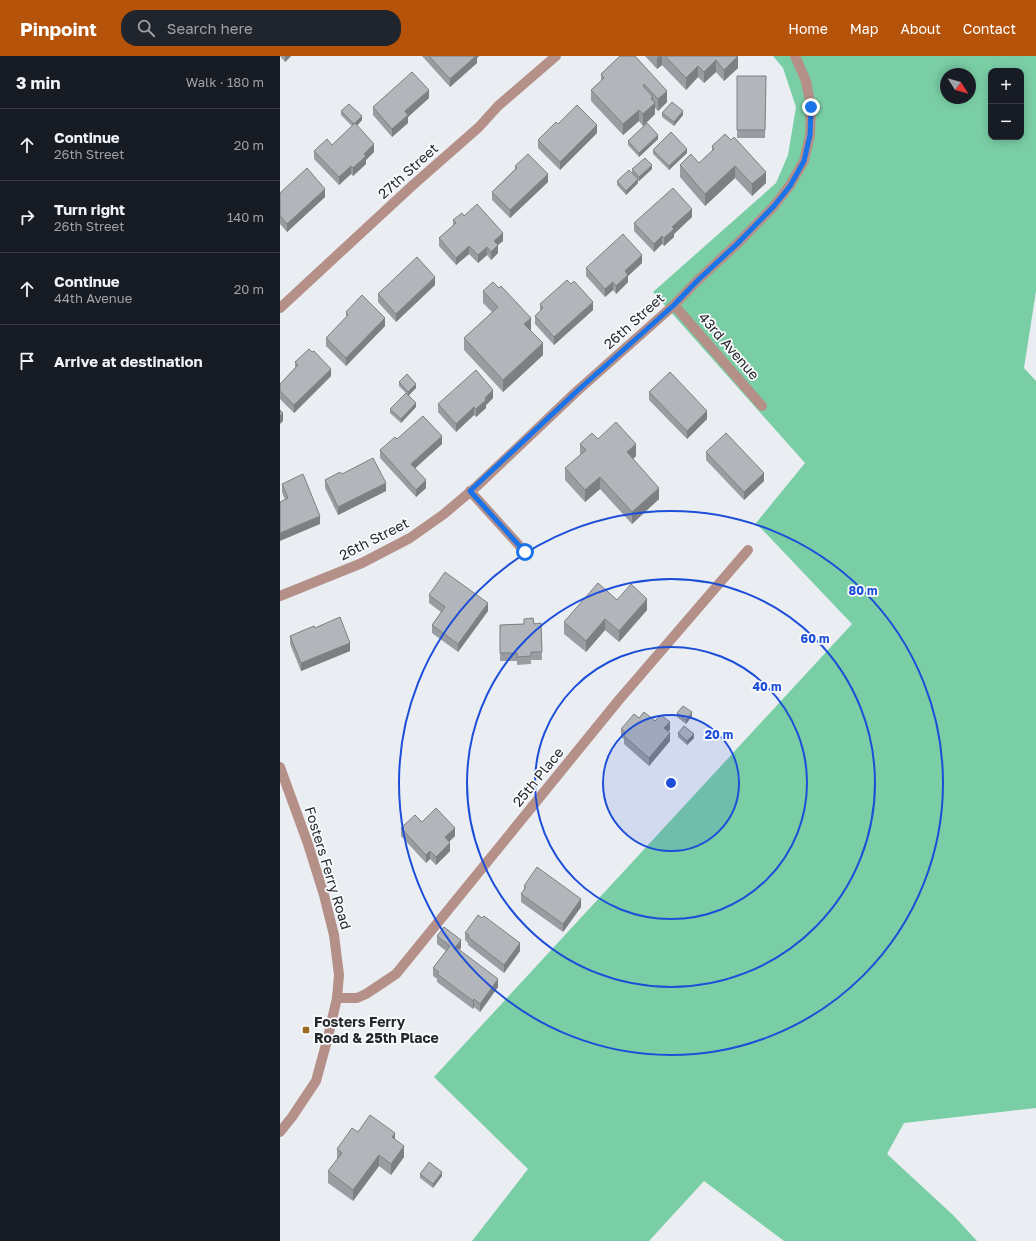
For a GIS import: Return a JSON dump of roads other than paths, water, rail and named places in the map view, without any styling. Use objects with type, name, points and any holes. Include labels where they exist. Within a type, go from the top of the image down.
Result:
[{"type":"street","name":"27th Street","points":[[280,308],[412,185],[479,127],[498,106],[556,56]]},
{"type":"street","name":"26th Street","points":[[280,596],[362,563],[410,538],[444,514],[576,392],[674,305],[774,206],[790,186],[804,161],[810,135],[811,107],[806,80],[795,56]]},
{"type":"street","name":"43rd Avenue","points":[[674,305],[762,406]]},
{"type":"street","points":[[470,491],[525,552]]},
{"type":"street","name":"25th Place","points":[[337,998],[357,998],[366,994],[396,974],[618,702],[748,550]]},
{"type":"street","name":"Fosters Ferry Road","points":[[280,767],[308,844],[334,935],[339,975],[337,998],[316,1081],[280,1132]]},
{"type":"place","name":"Fosters Ferry Road & 25th Place","points":[[306,1030]]}]
